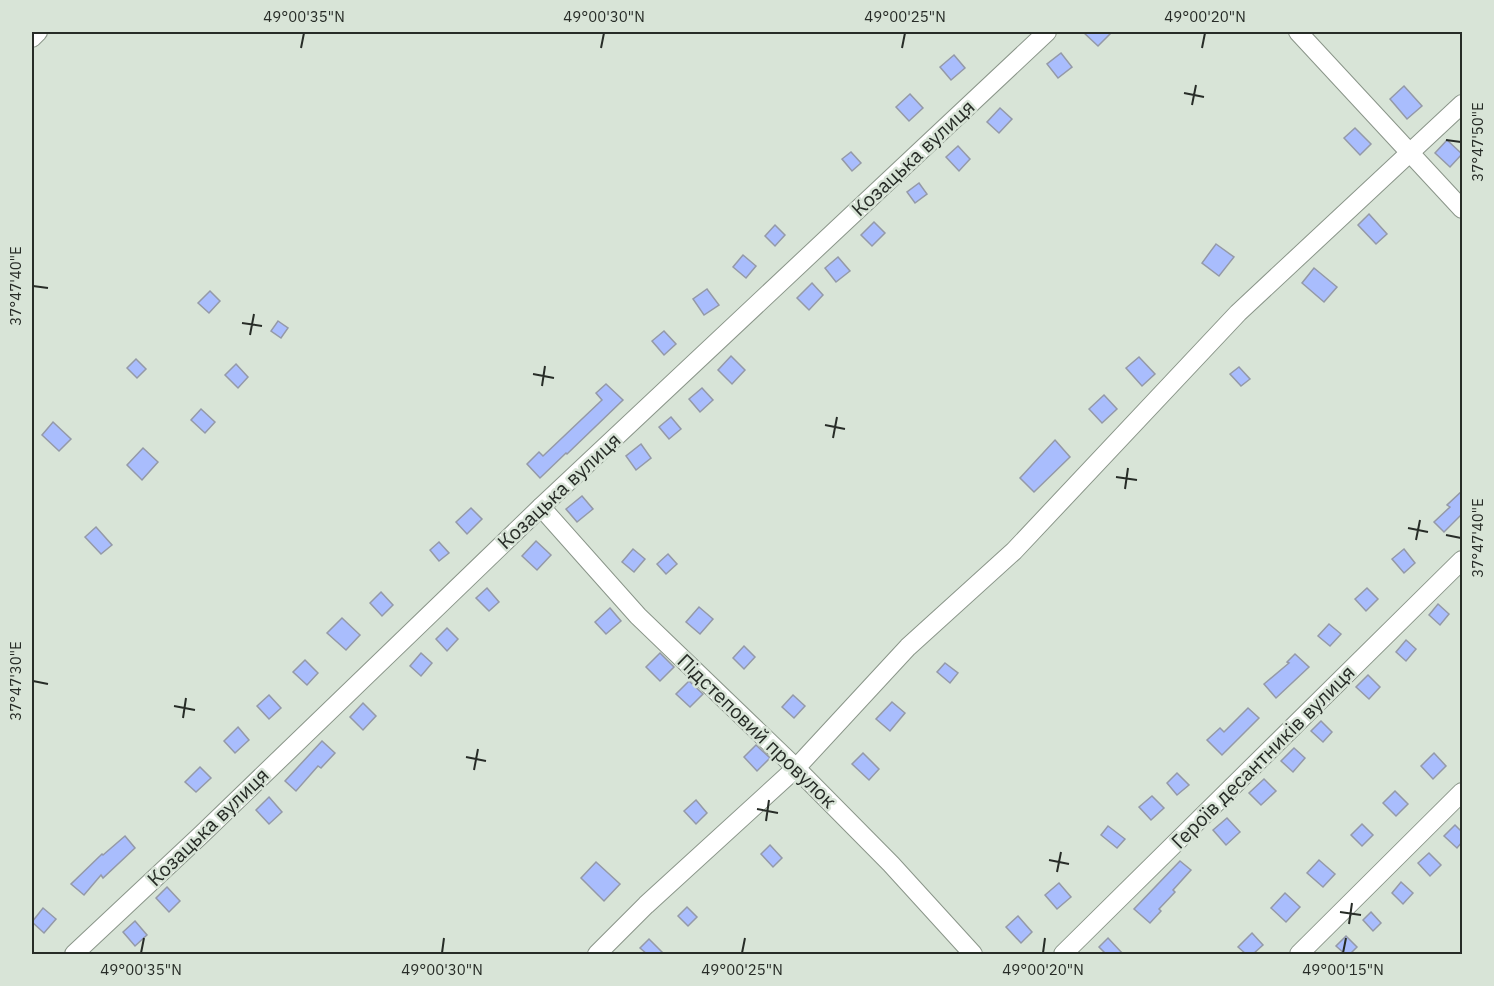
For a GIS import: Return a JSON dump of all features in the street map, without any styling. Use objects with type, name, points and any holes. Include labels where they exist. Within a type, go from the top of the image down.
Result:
[{"type":"street","points":[[32,38],[38,32]]},
{"type":"street","name":"Козацька вулиця","points":[[74,954],[202,834],[541,507],[1047,32]]},
{"type":"street","points":[[1298,32],[1462,209]]},
{"type":"street","points":[[597,954],[646,905],[796,768],[908,647],[1014,551],[1238,312],[1462,104]]},
{"type":"street","name":"Підстеповий провулок","points":[[541,507],[638,616],[796,768],[891,864],[973,954]]},
{"type":"street","name":"Героїв десантників вулиця","points":[[1063,954],[1462,560]]},
{"type":"street","points":[[1299,954],[1462,792]]},
{"type":"building","points":[[1083,32],[1112,32],[1098,46]]},
{"type":"building","points":[[1061,53],[1072,67],[1058,78],[1047,64]]},
{"type":"building","points":[[954,55],[965,68],[951,80],[940,67]]},
{"type":"building","points":[[1404,86],[1422,106],[1407,119],[1390,99]]},
{"type":"building","points":[[910,94],[923,108],[909,121],[896,107]]},
{"type":"building","points":[[1000,108],[1012,119],[999,133],[987,122]]},
{"type":"building","points":[[1355,128],[1371,144],[1360,155],[1344,138]]},
{"type":"building","points":[[1447,140],[1462,154],[1450,167],[1435,153]]},
{"type":"building","points":[[958,146],[970,159],[959,171],[946,157]]},
{"type":"building","points":[[851,152],[861,163],[852,171],[842,159]]},
{"type":"building","points":[[919,183],[927,194],[915,203],[907,192]]},
{"type":"building","points":[[1369,214],[1387,234],[1376,244],[1358,225]]},
{"type":"building","points":[[874,222],[885,233],[872,246],[861,235]]},
{"type":"building","points":[[775,225],[785,235],[775,246],[765,236]]},
{"type":"building","points":[[1216,244],[1234,257],[1219,276],[1202,263]]},
{"type":"building","points":[[743,255],[756,266],[746,278],[733,267]]},
{"type":"building","points":[[838,257],[850,271],[836,282],[825,268]]},
{"type":"building","points":[[1314,268],[1337,287],[1324,302],[1302,283]]},
{"type":"building","points":[[812,283],[823,295],[809,310],[797,298]]},
{"type":"building","points":[[707,289],[719,305],[704,315],[693,299]]},
{"type":"building","points":[[210,291],[220,301],[209,313],[198,303]]},
{"type":"building","points":[[278,321],[288,328],[281,338],[271,331]]},
{"type":"building","points":[[664,331],[676,344],[664,355],[652,341]]},
{"type":"building","points":[[731,356],[745,370],[732,384],[718,370]]},
{"type":"building","points":[[1139,357],[1155,374],[1142,386],[1126,368]]},
{"type":"building","points":[[136,359],[146,369],[137,378],[127,368]]},
{"type":"building","points":[[236,364],[248,377],[238,388],[225,375]]},
{"type":"building","points":[[1239,367],[1250,379],[1241,386],[1230,374]]},
{"type":"building","points":[[606,384],[623,400],[540,478],[527,464],[539,452],[543,456],[602,400],[596,393]]},
{"type":"building","points":[[702,388],[713,400],[700,412],[689,399]]},
{"type":"building","points":[[1104,395],[1117,409],[1102,423],[1089,409]]},
{"type":"building","points":[[201,409],[215,422],[205,433],[191,420]]},
{"type":"building","points":[[671,417],[681,429],[669,439],[659,427]]},
{"type":"building","points":[[53,422],[71,439],[59,451],[42,435]]},
{"type":"building","points":[[1055,440],[1070,457],[1034,492],[1020,478]]},
{"type":"building","points":[[641,444],[651,458],[636,470],[626,456]]},
{"type":"building","points":[[143,448],[158,462],[142,480],[127,465]]},
{"type":"building","points":[[1462,491],[1462,514],[1444,532],[1434,522],[1450,507],[1447,505]]},
{"type":"building","points":[[582,496],[593,509],[577,522],[566,509]]},
{"type":"building","points":[[471,508],[482,519],[467,534],[456,522]]},
{"type":"building","points":[[96,527],[112,545],[101,554],[85,537]]},
{"type":"building","points":[[536,541],[551,555],[537,570],[522,556]]},
{"type":"building","points":[[439,542],[449,553],[439,561],[430,550]]},
{"type":"building","points":[[633,549],[645,559],[634,572],[622,562]]},
{"type":"building","points":[[1404,549],[1415,563],[1404,573],[1392,559]]},
{"type":"building","points":[[668,554],[677,564],[666,574],[657,564]]},
{"type":"building","points":[[487,588],[499,602],[489,611],[476,598]]},
{"type":"building","points":[[1367,588],[1378,599],[1366,611],[1355,599]]},
{"type":"building","points":[[381,592],[393,605],[382,616],[370,603]]},
{"type":"building","points":[[1438,604],[1449,614],[1440,625],[1429,615]]},
{"type":"building","points":[[699,607],[713,619],[700,634],[686,622]]},
{"type":"building","points":[[610,608],[621,621],[606,634],[595,622]]},
{"type":"building","points":[[342,618],[360,635],[346,650],[327,633]]},
{"type":"building","points":[[1329,624],[1341,634],[1330,646],[1318,636]]},
{"type":"building","points":[[447,628],[458,639],[447,651],[436,639]]},
{"type":"building","points":[[1406,640],[1416,649],[1406,661],[1396,652]]},
{"type":"building","points":[[744,646],[755,657],[744,669],[733,658]]},
{"type":"building","points":[[421,653],[432,663],[421,676],[410,666]]},
{"type":"building","points":[[660,653],[674,667],[660,681],[646,667]]},
{"type":"building","points":[[1295,654],[1309,667],[1276,698],[1264,684],[1289,663],[1287,662]]},
{"type":"building","points":[[305,660],[318,673],[307,685],[293,672]]},
{"type":"building","points":[[945,663],[958,673],[950,683],[937,672]]},
{"type":"building","points":[[1368,675],[1380,687],[1369,699],[1356,687]]},
{"type":"building","points":[[689,681],[703,694],[690,707],[676,694]]},
{"type":"building","points":[[269,695],[281,708],[269,719],[257,706]]},
{"type":"building","points":[[793,695],[805,706],[794,718],[782,707]]},
{"type":"building","points":[[892,702],[905,713],[890,731],[876,719]]},
{"type":"building","points":[[363,703],[376,716],[363,730],[350,717]]},
{"type":"building","points":[[1248,708],[1259,718],[1222,755],[1207,740],[1220,728],[1224,732]]},
{"type":"building","points":[[1321,721],[1332,732],[1323,742],[1311,731]]},
{"type":"building","points":[[238,727],[249,740],[235,753],[224,741]]},
{"type":"building","points":[[322,741],[335,753],[321,768],[318,766],[296,791],[285,781]]},
{"type":"building","points":[[756,745],[770,758],[757,771],[744,757]]},
{"type":"building","points":[[1294,748],[1305,758],[1293,772],[1281,761]]},
{"type":"building","points":[[863,753],[879,769],[869,780],[852,764]]},
{"type":"building","points":[[1434,753],[1446,766],[1433,779],[1421,766]]},
{"type":"building","points":[[200,767],[211,778],[196,792],[185,782]]},
{"type":"building","points":[[1177,773],[1189,785],[1177,795],[1167,783]]},
{"type":"building","points":[[1264,779],[1276,791],[1261,805],[1249,793]]},
{"type":"building","points":[[1395,791],[1408,804],[1396,816],[1383,803]]},
{"type":"building","points":[[1152,796],[1164,808],[1151,820],[1139,807]]},
{"type":"building","points":[[269,797],[282,812],[269,824],[256,810]]},
{"type":"building","points":[[696,800],[707,813],[696,824],[684,811]]},
{"type":"building","points":[[1227,818],[1240,832],[1226,845],[1213,830]]},
{"type":"building","points":[[1362,824],[1373,835],[1362,846],[1351,835]]},
{"type":"building","points":[[1455,825],[1462,832],[1462,842],[1457,848],[1444,836]]},
{"type":"building","points":[[1108,826],[1125,839],[1117,848],[1101,835]]},
{"type":"building","points":[[125,836],[135,848],[103,878],[101,875],[84,895],[71,884],[102,854]]},
{"type":"building","points":[[770,845],[782,858],[773,867],[761,854]]},
{"type":"building","points":[[1429,853],[1441,865],[1430,876],[1418,863]]},
{"type":"building","points":[[1319,860],[1335,874],[1323,887],[1307,873]]},
{"type":"building","points":[[1180,861],[1191,870],[1173,890],[1175,892],[1150,923],[1134,909]]},
{"type":"building","points":[[596,862],[620,884],[604,901],[581,878]]},
{"type":"building","points":[[1401,882],[1413,893],[1403,904],[1392,893]]},
{"type":"building","points":[[1059,883],[1071,897],[1057,909],[1045,895]]},
{"type":"building","points":[[167,887],[180,901],[169,912],[156,898]]},
{"type":"building","points":[[1285,893],[1300,907],[1286,922],[1271,908]]},
{"type":"building","points":[[687,907],[697,917],[688,926],[678,916]]},
{"type":"building","points":[[43,908],[56,919],[44,933],[32,922]]},
{"type":"building","points":[[1371,912],[1381,923],[1373,931],[1363,920]]},
{"type":"building","points":[[1018,916],[1032,932],[1021,943],[1006,927]]},
{"type":"building","points":[[135,921],[147,935],[135,946],[123,932]]},
{"type":"building","points":[[1252,933],[1263,945],[1253,954],[1246,954],[1238,947]]},
{"type":"building","points":[[1346,936],[1357,947],[1350,954],[1345,954],[1336,946]]},
{"type":"building","points":[[1108,938],[1123,954],[1106,954],[1099,947]]},
{"type":"building","points":[[649,939],[664,954],[647,954],[640,948]]}]
